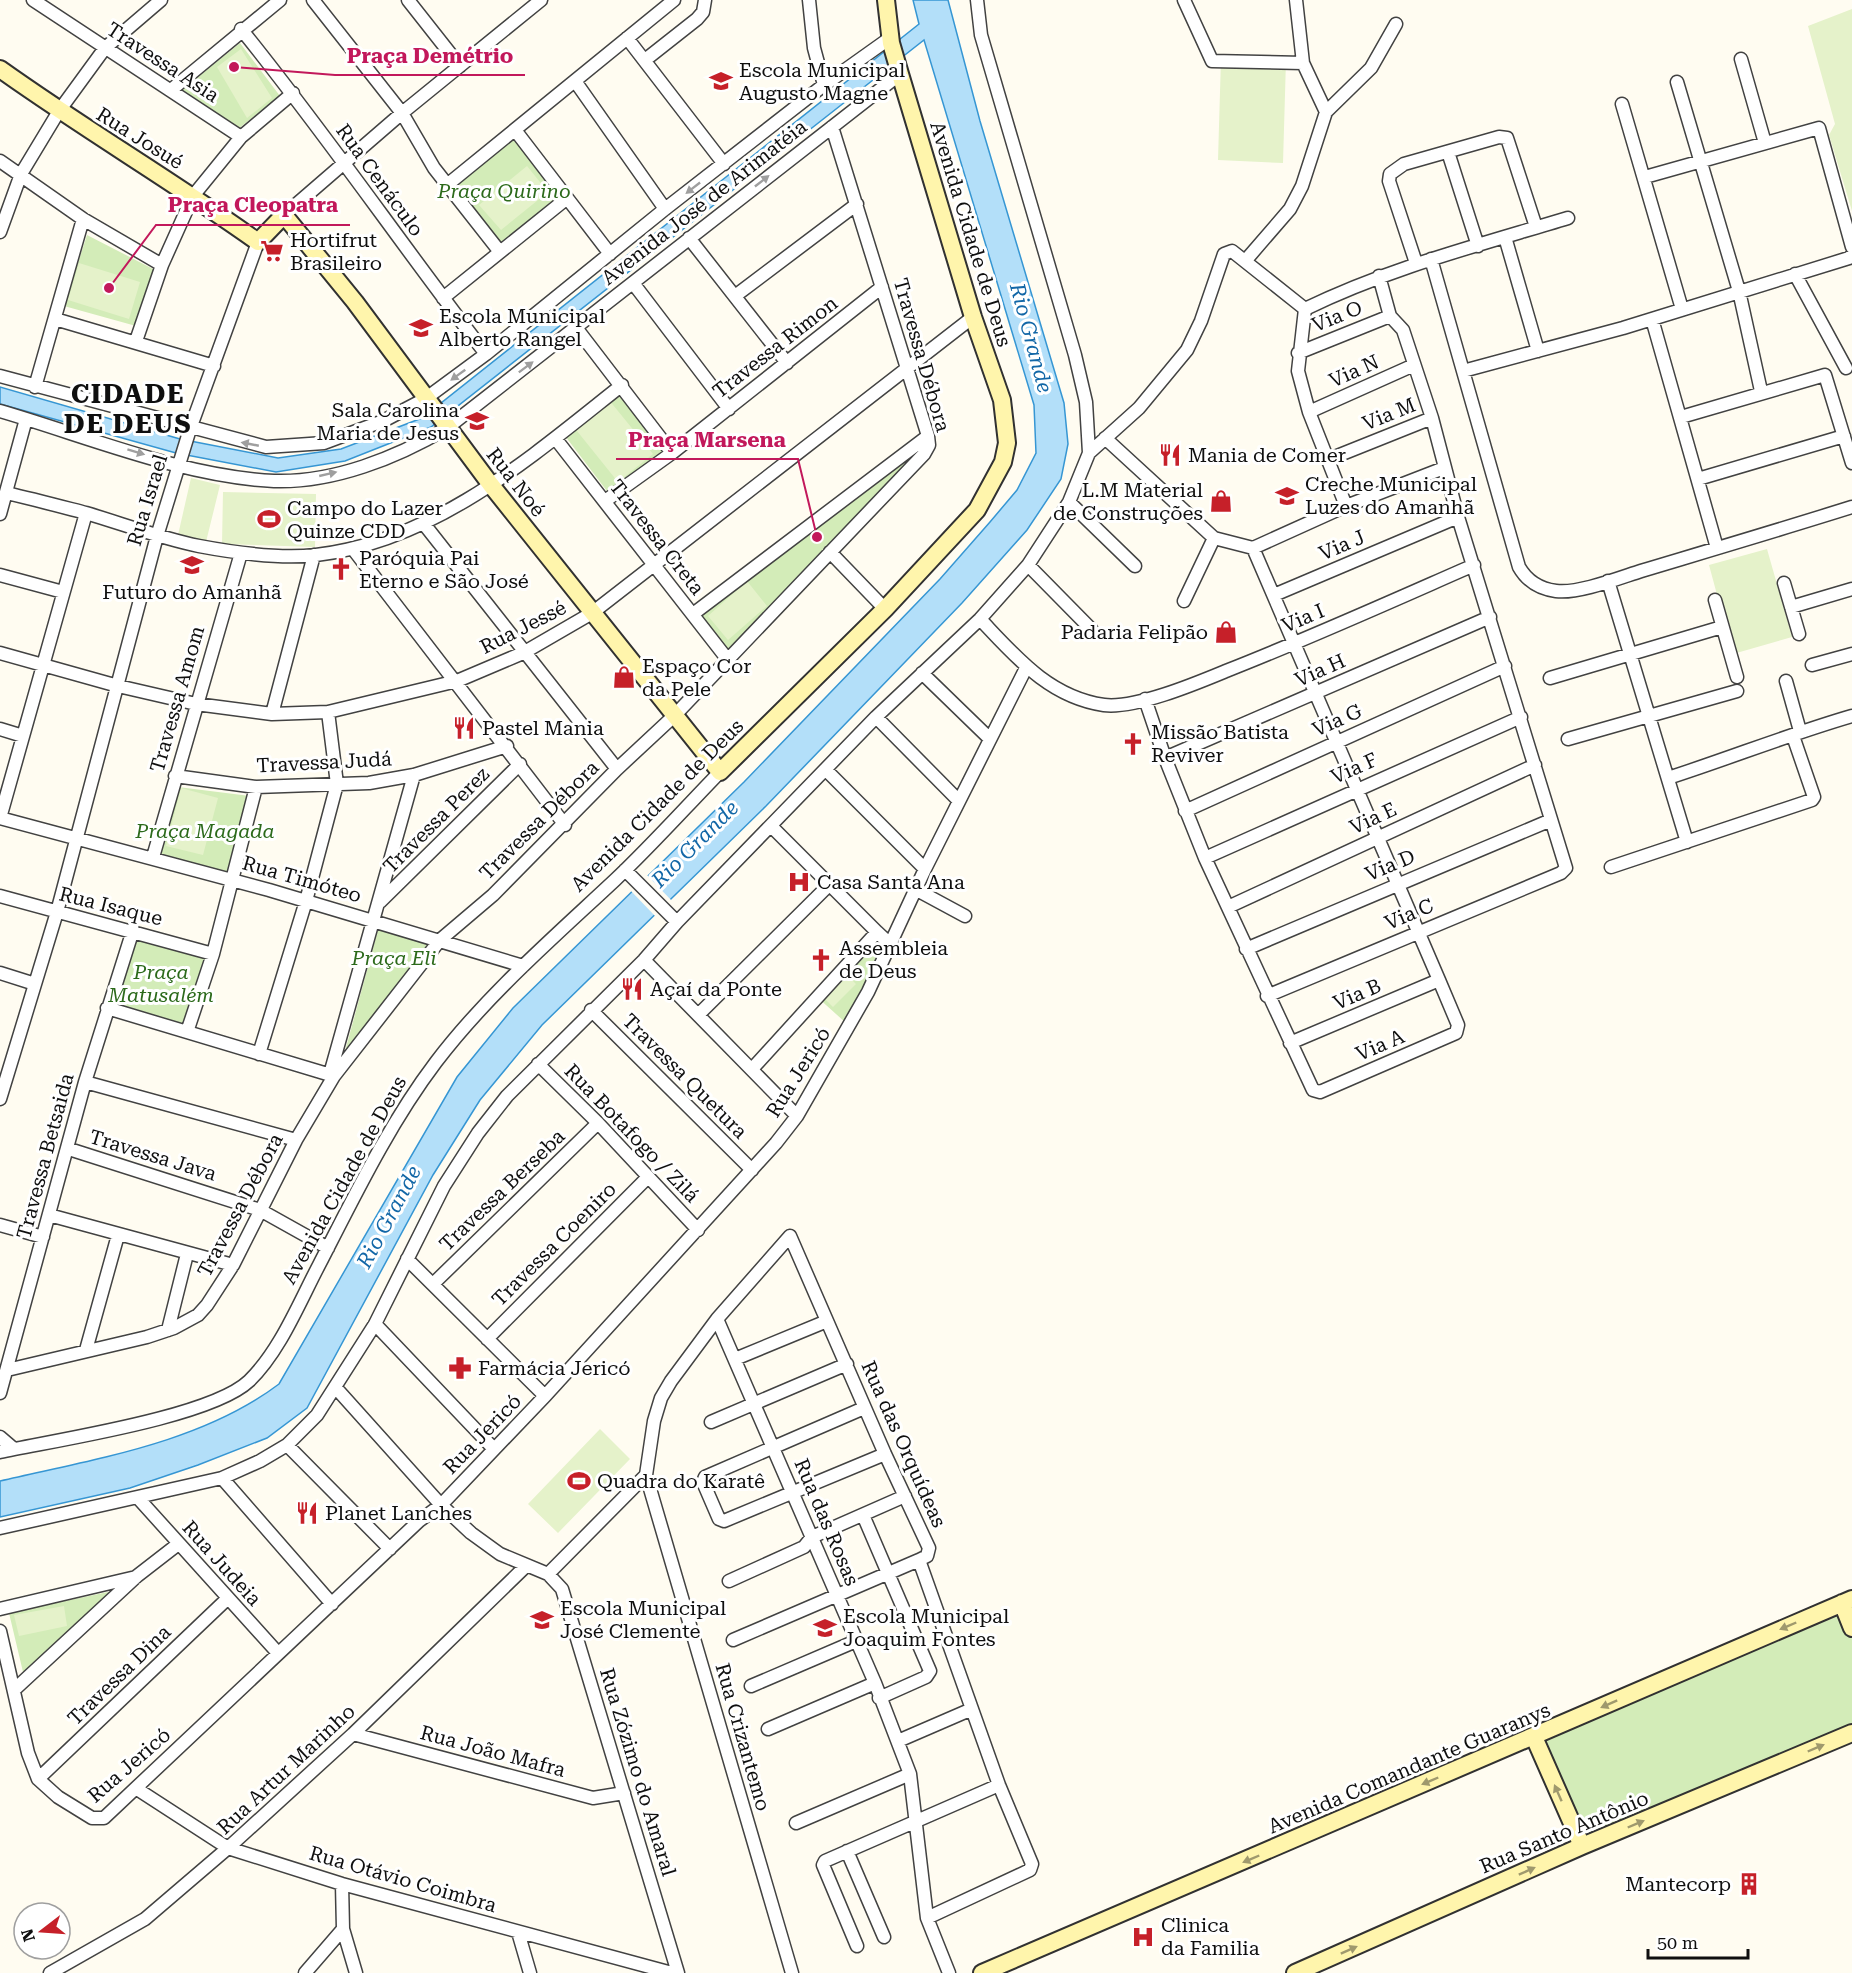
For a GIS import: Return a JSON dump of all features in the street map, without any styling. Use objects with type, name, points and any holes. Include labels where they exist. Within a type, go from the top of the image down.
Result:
[{"type":"street","name":"Travessa Asia","points":[[33,0],[241,137]]},
{"type":"street","points":[[48,11],[57,0]]},
{"type":"street","points":[[0,232],[21,174],[59,111],[105,48],[161,0]]},
{"type":"street","points":[[171,90],[280,0]]},
{"type":"street","points":[[313,0],[402,113],[434,168],[500,252]]},
{"type":"street","name":"Rua Israel","points":[[0,1099],[57,912],[157,536],[190,431],[258,242],[284,215],[342,164],[541,0]]},
{"type":"street","points":[[447,185],[674,0]]},
{"type":"street","points":[[645,60],[697,19],[703,12],[705,0]]},
{"type":"street","points":[[809,0],[814,48],[824,85]]},
{"type":"street","name":"Avenida Cidade de Deus","points":[[0,1452],[187,1410],[232,1393],[249,1381],[268,1357],[292,1318],[379,1154],[436,1062],[523,966],[625,870],[720,772],[885,609],[977,510],[1003,462],[1007,443],[1002,400],[973,317],[898,70],[891,41],[886,0]]},
{"type":"street","points":[[977,0],[981,35],[1075,355],[1086,402],[1089,453]]},
{"type":"street","points":[[1184,0],[1212,61],[1303,63]]},
{"type":"street","points":[[1296,0],[1303,63],[1326,112]]},
{"type":"street","points":[[414,2],[460,66]]},
{"type":"street","points":[[1246,260],[1282,218],[1302,186],[1326,112],[1371,68],[1396,24]]},
{"type":"street","name":"Rua Cenáculo","points":[[241,30],[293,93],[342,164],[486,354]]},
{"type":"street","points":[[627,38],[724,164]]},
{"type":"street","name":"Avenida José de Arimatéia","points":[[0,376],[190,431],[266,447],[324,443],[383,421],[426,401],[824,85],[891,41]]},
{"type":"street","points":[[1741,59],[1765,143]]},
{"type":"street","name":"Rua Josué","points":[[0,69],[59,111],[193,196],[258,242]]},
{"type":"street","name":"Avenida José de Arimatéia","points":[[0,411],[218,474],[275,481],[321,476],[378,462],[445,427],[576,329],[832,127],[898,70]]},
{"type":"street","points":[[575,81],[665,209]]},
{"type":"street","points":[[1677,82],[1739,291],[1761,391]]},
{"type":"street","points":[[136,341],[162,265],[193,196],[241,137],[293,93]]},
{"type":"street","points":[[1622,104],[1682,309]]},
{"type":"street","name":"Travessa Débora","points":[[7,1370],[168,1330],[198,1315],[233,1265],[296,1140],[332,1075],[440,940],[485,903],[565,825],[617,769],[675,716],[915,465],[929,445],[928,435],[832,127]]},
{"type":"street","points":[[1645,177],[1819,128],[1852,247]]},
{"type":"street","points":[[516,130],[566,199],[610,254]]},
{"type":"street","points":[[1416,263],[1389,182],[1390,174],[1404,164],[1499,137],[1510,141],[1536,227]]},
{"type":"street","points":[[1448,152],[1478,246]]},
{"type":"street","points":[[0,161],[83,219],[162,265]]},
{"type":"street","points":[[443,298],[566,199]]},
{"type":"street","points":[[735,296],[856,204]]},
{"type":"street","name":"Rua Noé","points":[[284,215],[355,302],[445,427],[720,772]]},
{"type":"street","points":[[1305,309],[1379,276],[1416,263],[1568,218]]},
{"type":"street","points":[[35,387],[83,219]]},
{"type":"street","points":[[1505,237],[1538,351]]},
{"type":"street","points":[[689,238],[787,363]]},
{"type":"street","points":[[0,1528],[222,1478],[260,1461],[287,1445],[317,1414],[336,1388],[375,1324],[444,1186],[478,1133],[507,1096],[591,1010],[644,960],[677,922],[827,771],[876,717],[980,619],[1028,565],[1069,502],[1089,453],[1139,408],[1183,356],[1201,321],[1227,251],[1232,251],[1246,260],[1305,309]]},
{"type":"street","points":[[1463,371],[1652,319],[1852,255]]},
{"type":"street","points":[[1431,258],[1520,567],[1526,578],[1535,585],[1555,591],[1608,581],[1852,507]]},
{"type":"street","points":[[1681,417],[1761,391],[1849,367],[1795,274]]},
{"type":"street","points":[[1379,276],[1390,316],[1403,330],[1432,418],[1458,517],[1551,820]]},
{"type":"street","points":[[633,283],[729,408]]},
{"type":"street","name":"Travessa Rimon","points":[[605,501],[672,453],[882,287]]},
{"type":"street","points":[[1305,309],[1298,352],[1298,371],[1309,412],[1346,506]]},
{"type":"street","name":"Via O","points":[[1298,352],[1390,316]]},
{"type":"street","name":"Rua Jessé","points":[[0,653],[118,686],[196,704],[272,714],[328,712],[457,681],[523,653],[592,613],[905,367],[973,317]]},
{"type":"street","points":[[55,319],[136,341],[214,366]]},
{"type":"street","points":[[1652,319],[1717,548]]},
{"type":"street","points":[[576,329],[672,453]]},
{"type":"street","name":"Via N","points":[[1309,412],[1414,365]]},
{"type":"street","points":[[1825,375],[1852,463]]},
{"type":"street","points":[[6,493],[86,513],[157,536],[241,553],[314,555],[353,549],[424,524],[491,485],[622,386]]},
{"type":"street","name":"Via M","points":[[1327,460],[1432,418]]},
{"type":"street","points":[[0,514],[26,419]]},
{"type":"street","points":[[693,614],[928,435]]},
{"type":"street","points":[[1698,479],[1844,436]]},
{"type":"street","name":"Travessa Creta","points":[[555,438],[728,660]]},
{"type":"street","points":[[1105,438],[1214,538],[1253,548],[1346,506],[1444,468]]},
{"type":"street","points":[[1069,502],[1135,566]]},
{"type":"street","points":[[0,818],[86,513]]},
{"type":"street","name":"Via J","points":[[1274,595],[1458,517]]},
{"type":"street","points":[[424,524],[523,653],[617,769]]},
{"type":"street","points":[[1184,601],[1214,538]]},
{"type":"street","points":[[1253,548],[1439,980]]},
{"type":"street","points":[[353,549],[507,746],[565,825]]},
{"type":"street","points":[[830,552],[885,609]]},
{"type":"street","name":"Travessa Amom","points":[[153,857],[241,553]]},
{"type":"street","points":[[272,714],[314,555]]},
{"type":"street","points":[[1028,565],[1092,630]]},
{"type":"street","name":"Via I","points":[[980,619],[1026,668],[1047,685],[1090,702],[1113,705],[1145,699],[1202,681],[1295,644],[1474,565]]},
{"type":"street","points":[[0,575],[63,592]]},
{"type":"street","points":[[1608,581],[1687,842]]},
{"type":"street","points":[[1784,583],[1799,634]]},
{"type":"street","points":[[1791,607],[1852,589]]},
{"type":"street","points":[[1714,600],[1737,678]]},
{"type":"street","name":"Via H","points":[[1165,758],[1490,617]]},
{"type":"street","points":[[1550,678],[1722,627]]},
{"type":"street","points":[[1812,666],[1852,654]]},
{"type":"street","name":"Via G","points":[[1185,811],[1505,666]]},
{"type":"street","name":"Rua Jericó","points":[[0,1631],[27,1753],[38,1779],[58,1797],[99,1820],[137,1789],[277,1652],[441,1505],[698,1230],[797,1116],[892,946],[915,889],[1026,668]]},
{"type":"street","points":[[922,673],[990,739]]},
{"type":"street","points":[[1611,867],[1812,800],[1814,797],[1796,733],[1786,681]]},
{"type":"street","points":[[1568,739],[1737,691]]},
{"type":"street","points":[[1145,699],[1185,811],[1290,1043]]},
{"type":"street","points":[[259,1054],[306,901],[337,784],[328,712]]},
{"type":"street","points":[[876,717],[958,800]]},
{"type":"street","name":"Via F","points":[[1205,858],[1521,717]]},
{"type":"street","points":[[1668,778],[1796,733],[1851,720]]},
{"type":"street","points":[[0,729],[23,736]]},
{"type":"street","name":"Travessa Judá","points":[[175,776],[256,787],[369,783],[414,775],[507,746]]},
{"type":"street","name":"Travessa Perez","points":[[379,904],[520,764]]},
{"type":"street","name":"Via E","points":[[1228,907],[1535,765]]},
{"type":"street","points":[[827,771],[925,869]]},
{"type":"street","points":[[107,1008],[332,1075],[372,919],[379,904],[414,775]]},
{"type":"street","points":[[187,1032],[213,954],[256,787]]},
{"type":"street","name":"Rua Timóteo","points":[[0,818],[153,857],[372,919],[523,966]]},
{"type":"street","name":"Via C","points":[[1267,996],[1561,873],[1566,868],[1551,820]]},
{"type":"street","name":"Via D","points":[[1246,949],[1398,882],[1551,820]]},
{"type":"street","points":[[772,827],[892,946]]},
{"type":"street","points":[[625,870],[677,922]]},
{"type":"street","points":[[699,1014],[829,885]]},
{"type":"street","points":[[915,889],[966,916]]},
{"type":"street","name":"Rua Isaque","points":[[0,896],[133,930],[213,954]]},
{"type":"street","name":"Travessa Betsaida","points":[[0,1394],[69,1149],[85,1082],[133,930]]},
{"type":"street","points":[[752,1069],[877,932]]},
{"type":"street","points":[[644,960],[797,1116]]},
{"type":"street","points":[[0,973],[35,984]]},
{"type":"street","name":"Via A","points":[[1290,1043],[1313,1090],[1317,1093],[1458,1031],[1439,980]]},
{"type":"street","name":"Via B","points":[[1290,1043],[1439,980]]},
{"type":"street","name":"Travessa Quetura","points":[[591,1010],[752,1170]]},
{"type":"street","name":"Rua Botafogo / Zilá","points":[[538,1064],[598,1123],[698,1230]]},
{"type":"street","points":[[85,1082],[296,1140]]},
{"type":"street","name":"Travessa Berseba","points":[[433,1284],[598,1123]]},
{"type":"street","name":"Travessa Java","points":[[69,1149],[260,1210],[328,1248]]},
{"type":"street","name":"Travessa Coeniro","points":[[487,1339],[648,1177]]},
{"type":"street","points":[[50,1215],[233,1265]]},
{"type":"street","points":[[0,1225],[43,1237]]},
{"type":"street","points":[[86,1350],[118,1235]]},
{"type":"street","name":"Rua Crizantemo","points":[[790,1236],[717,1320],[661,1398],[646,1475],[792,1973]]},
{"type":"street","name":"Rua das Orquídeas","points":[[790,1236],[864,1408],[929,1548],[927,1556],[919,1560]]},
{"type":"street","points":[[168,1330],[187,1254]]},
{"type":"street","points":[[407,1259],[545,1396]]},
{"type":"street","name":"Rua das Rosas","points":[[717,1320],[875,1683],[910,1774],[927,1918],[949,1973]]},
{"type":"street","points":[[735,1359],[827,1321]]},
{"type":"street","points":[[375,1324],[494,1449]]},
{"type":"street","points":[[711,1422],[847,1364]]},
{"type":"street","points":[[336,1388],[441,1505],[486,1545],[526,1566],[548,1574],[646,1475]]},
{"type":"street","points":[[864,1408],[705,1477],[704,1482],[722,1522],[885,1454]]},
{"type":"street","points":[[0,1437],[14,1449]]},
{"type":"street","points":[[287,1445],[390,1549]]},
{"type":"street","points":[[222,1478],[332,1604]]},
{"type":"street","points":[[729,1581],[804,1547],[812,1537],[906,1496]]},
{"type":"street","name":"Rua Judeia","points":[[138,1498],[177,1545],[277,1652]]},
{"type":"street","points":[[863,1515],[930,1674],[879,1698]]},
{"type":"street","points":[[14,1690],[137,1576],[177,1545]]},
{"type":"street","points":[[733,1640],[919,1560],[999,1785],[1032,1868],[927,1918]]},
{"type":"street","name":"Rua Artur Marinho","points":[[50,1973],[145,1919],[228,1848],[352,1734],[526,1566]]},
{"type":"street","name":"Rua Zózimo do Amaral","points":[[548,1574],[556,1581],[566,1597],[678,1973]]},
{"type":"street","points":[[0,1609],[137,1576]]},
{"type":"street","name":"Travessa Dina","points":[[38,1779],[227,1599]]},
{"type":"street","points":[[1847,1601],[1852,1628]]},
{"type":"street","name":"Avenida Comandante Guaranys","points":[[982,1973],[1847,1601]]},
{"type":"street","points":[[751,1686],[856,1641]]},
{"type":"street","points":[[768,1729],[875,1683]]},
{"type":"street","points":[[898,1741],[972,1709]]},
{"type":"street","name":"Rua Santo Antônio","points":[[1295,1973],[1582,1846],[1852,1733]]},
{"type":"street","name":"Rua João Mafra","points":[[352,1734],[593,1798],[624,1793]]},
{"type":"street","points":[[1534,1737],[1582,1846]]},
{"type":"street","points":[[796,1822],[910,1774]]},
{"type":"street","points":[[857,1946],[823,1865],[829,1858],[999,1785]]},
{"type":"street","name":"Rua Otávio Coimbra","points":[[137,1789],[228,1848],[342,1884],[672,1973]]},
{"type":"street","points":[[847,1851],[884,1937]]},
{"type":"street","points":[[342,1884],[343,1929],[356,1973]]},
{"type":"street","points":[[305,1973],[343,1929]]},
{"type":"street","points":[[518,1932],[530,1973]]},
{"type":"green space","points":[[1852,9],[1852,211],[1829,135],[1835,124],[1808,26]]},
{"type":"green space","points":[[240,43],[280,96],[238,129],[182,90]]},
{"type":"green space","points":[[241,49],[272,98],[247,118],[217,67]]},
{"type":"green space","points":[[1221,58],[1286,60],[1283,163],[1218,160]]},
{"type":"green space","name":"Praça Quirino","points":[[517,133],[561,194],[498,246],[451,185]]},
{"type":"green space","points":[[527,166],[548,192],[501,230],[479,205]]},
{"type":"green space","points":[[87,235],[155,270],[136,326],[64,306]]},
{"type":"green space","points":[[79,263],[140,282],[129,319],[68,300]]},
{"type":"green space","points":[[616,392],[664,451],[610,495],[562,432]]},
{"type":"green space","points":[[609,400],[653,454],[618,482],[573,426]]},
{"type":"green space","points":[[928,429],[932,442],[729,653],[698,613]]},
{"type":"green space","points":[[191,478],[220,485],[206,542],[178,535]]},
{"type":"green space","name":"Campo do Lazer Quinze CDD","points":[[223,492],[316,494],[315,547],[222,544]]},
{"type":"green space","points":[[1767,549],[1792,637],[1733,654],[1709,565]]},
{"type":"green space","points":[[747,581],[767,606],[728,640],[708,616]]},
{"type":"green space","name":"Praça Magada","points":[[178,787],[250,796],[231,874],[159,857]]},
{"type":"green space","points":[[181,788],[218,798],[203,855],[166,846]]},
{"type":"green space","name":"Praça Eli","points":[[378,930],[435,946],[344,1055]]},
{"type":"green space","name":"Praça Matusalém","points":[[136,937],[206,958],[188,1028],[112,1009]]},
{"type":"green space","points":[[883,939],[866,982],[846,1023],[816,996]]},
{"type":"green space","points":[[844,972],[856,984],[833,1007],[821,995]]},
{"type":"green space","name":"Quadra do Karatê","points":[[600,1429],[630,1459],[558,1533],[528,1504]]},
{"type":"green space","points":[[122,1589],[23,1672],[9,1613]]},
{"type":"green space","points":[[1841,1604],[1852,1632],[1852,1729],[1586,1837],[1544,1737]]},
{"type":"green space","points":[[64,1606],[67,1626],[19,1636],[14,1615]]},
{"type":"water","name":"Rio Grande","points":[[913,0],[948,0],[980,121],[1064,403],[1068,444],[1061,479],[1027,530],[962,603],[766,806],[542,1025],[480,1100],[433,1175],[307,1408],[267,1438],[198,1465],[130,1488],[0,1517],[0,1481],[109,1456],[181,1435],[216,1421],[279,1384],[457,1077],[513,1008],[744,782],[940,579],[1017,490],[1036,453],[1034,405],[924,40],[431,427],[345,461],[276,472],[176,453],[0,404],[0,387],[180,439],[278,458],[341,449],[422,418],[919,24]]},
{"type":"pier","points":[[646,874],[672,901],[656,917],[630,890]]},
{"type":"place","name":"Praça Demétrio","points":[[234,67]]},
{"type":"place","name":"Escola Municipal Augusto Magne","points":[[721,81]]},
{"type":"place","name":"Hortifrut Brasileiro","points":[[272,251]]},
{"type":"place","name":"Praça Cleopatra","points":[[109,288]]},
{"type":"place","name":"Escola Municipal Alberto Rangel","points":[[421,328]]},
{"type":"place","name":"Sala Carolina Maria de Jesus","points":[[477,421]]},
{"type":"place","name":"Mania de Comer","points":[[1170,455]]},
{"type":"place","name":"Creche Municipal Luzes do Amanhã","points":[[1287,496]]},
{"type":"place","name":"L.M Material de Construções","points":[[1221,501]]},
{"type":"place","name":"Campo do Lazer Quinze CDD","points":[[269,519]]},
{"type":"place","name":"Praça Marsena","points":[[817,537]]},
{"type":"place","name":"Futuro do Amanhã","points":[[192,565]]},
{"type":"place","name":"Paróquia Pai Eterno e São José","points":[[341,569]]},
{"type":"place","name":"Padaria Felipão","points":[[1226,632]]},
{"type":"place","name":"Espaço Cor da Pele","points":[[624,677]]},
{"type":"place","name":"Pastel Mania","points":[[464,728]]},
{"type":"place","name":"Missão Batista Reviver","points":[[1133,744]]},
{"type":"place","name":"Casa Santa Ana","points":[[799,882]]},
{"type":"place","name":"Assembleia de Deus","points":[[821,960]]},
{"type":"place","name":"Açaí da Ponte","points":[[632,989]]},
{"type":"place","name":"Farmácia Jericó","points":[[460,1368]]},
{"type":"place","name":"Quadra do Karatê","points":[[579,1481]]},
{"type":"place","name":"Planet Lanches","points":[[307,1513]]},
{"type":"place","name":"Escola Municipal José Clemente","points":[[542,1620]]},
{"type":"place","name":"Escola Municipal Joaquim Fontes","points":[[825,1628]]},
{"type":"place","name":"Mantecorp","points":[[1749,1884]]},
{"type":"place","name":"Clinica da Familia","points":[[1143,1937]]},
{"type":"district","name":"CIDADE DE DEUS","points":[[128,409]]}]
